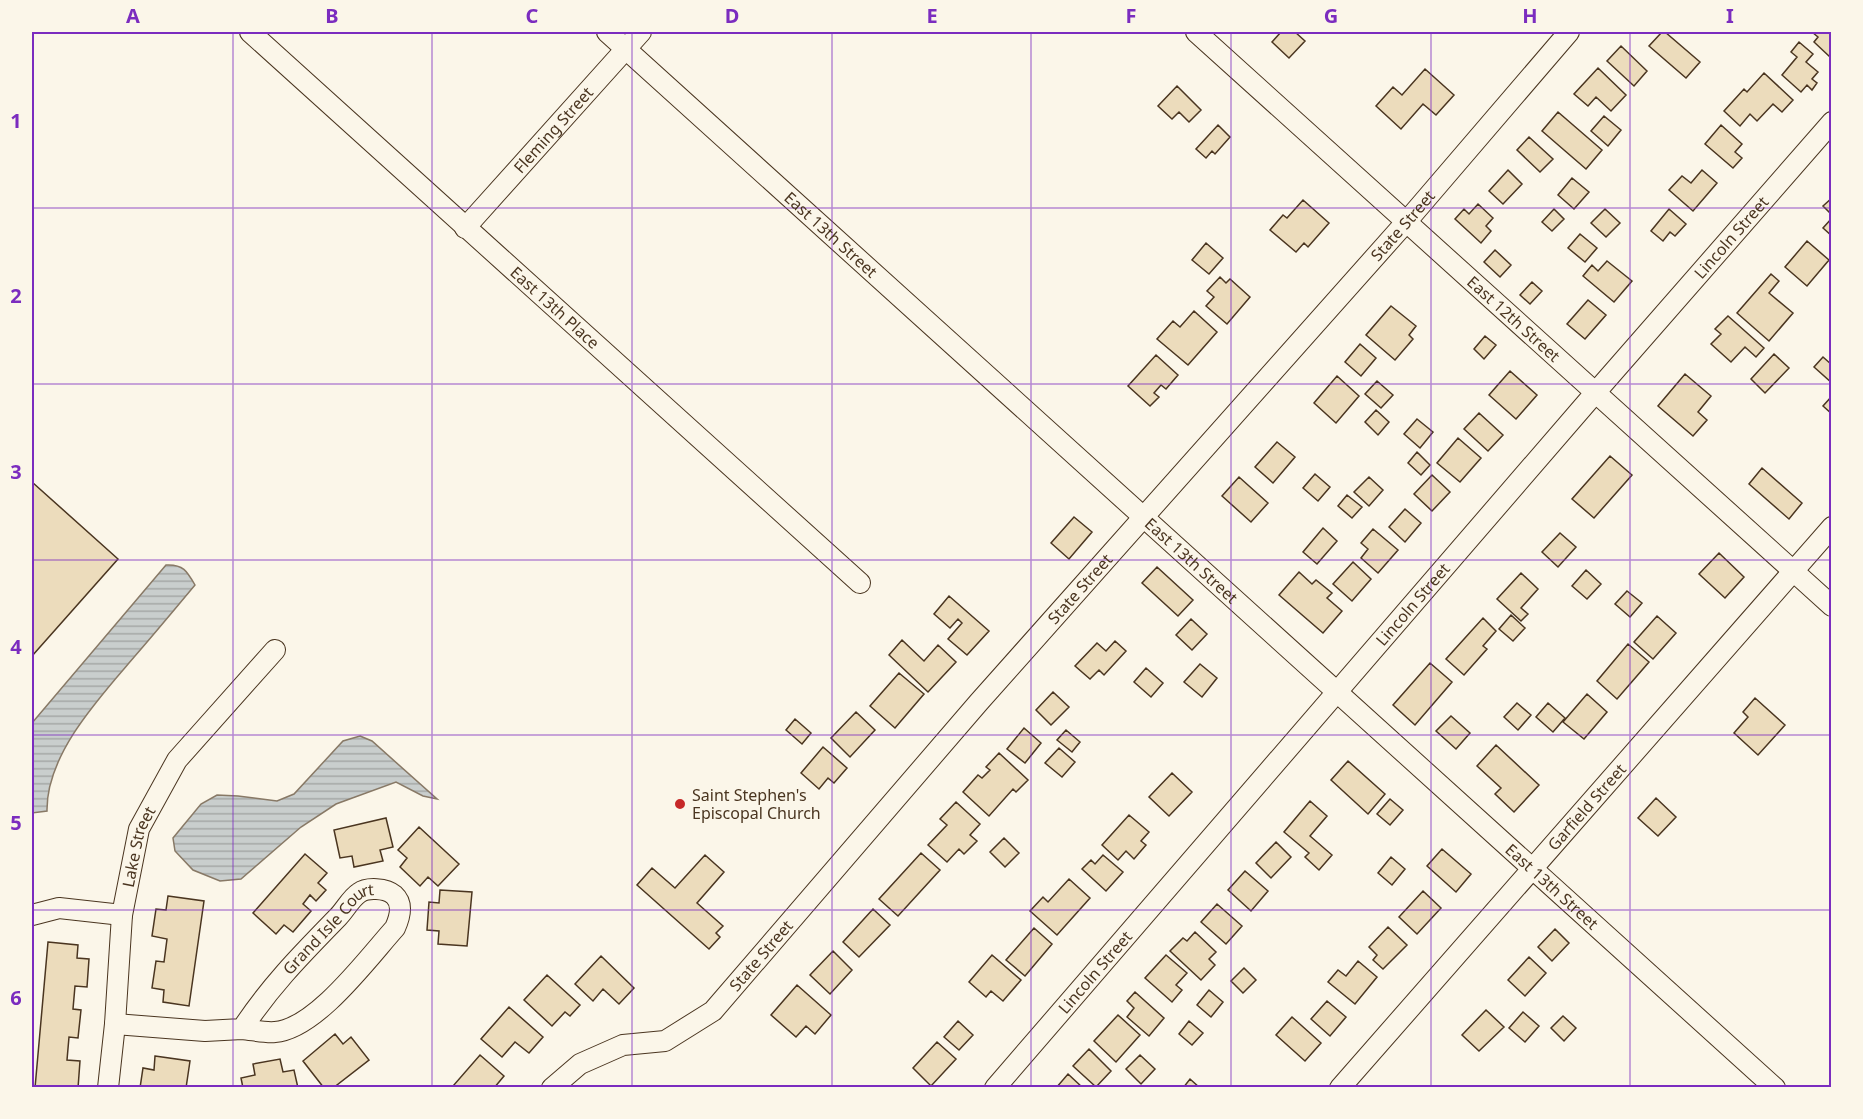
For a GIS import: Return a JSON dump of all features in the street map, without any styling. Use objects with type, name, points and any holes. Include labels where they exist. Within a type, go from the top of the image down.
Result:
[{"type":"street","name":"East 13th Place","points":[[250,32],[860,583]]},
{"type":"street","name":"East 13th Street","points":[[607,32],[1775,1088]]},
{"type":"street","name":"Fleming Street","points":[[465,228],[641,32]]},
{"type":"street","name":"East 12th Street","points":[[1196,32],[1832,606]]},
{"type":"street","name":"State Street","points":[[552,1088],[580,1064],[623,1046],[665,1041],[713,1011],[979,702],[1407,221],[1569,32]]},
{"type":"street","name":"Lincoln Street","points":[[995,1088],[1832,122]]},
{"type":"street","name":"Garfield Street","points":[[1340,1088],[1531,867],[1832,527]]},
{"type":"street","name":"Lake Street","points":[[108,1088],[115,1024],[122,915],[139,829],[177,760],[275,650]]},
{"type":"street","name":"Grand Isle Court","points":[[115,1024],[205,1031],[243,1029],[275,1032],[298,1025],[316,1013],[395,928],[400,916],[400,905],[393,894],[377,888],[359,892],[340,915],[298,956],[261,1000],[243,1029]]},
{"type":"street","points":[[32,915],[59,908],[122,915]]},
{"type":"shaded area","points":[[166,565],[184,569],[195,585],[106,690],[78,727],[55,768],[49,790],[47,811],[32,813],[32,723]]},
{"type":"shaded area","points":[[360,736],[372,741],[437,799],[423,796],[396,782],[336,804],[301,827],[241,879],[220,881],[193,870],[175,851],[173,838],[201,804],[217,795],[277,801],[294,794],[343,741]]},
{"type":"building","points":[[1281,32],[1295,32],[1305,41],[1289,58],[1272,42]]},
{"type":"building","points":[[1662,32],[1665,32],[1700,62],[1686,78],[1649,46]]},
{"type":"building","points":[[1812,32],[1832,32],[1832,55],[1830,57],[1814,42],[1818,37]]},
{"type":"building","points":[[1799,42],[1813,54],[1806,62],[1818,72],[1812,79],[1817,83],[1812,90],[1807,85],[1801,92],[1782,75],[1797,57],[1791,52]]},
{"type":"building","points":[[1621,46],[1647,71],[1634,86],[1607,61]]},
{"type":"building","points":[[1598,68],[1626,95],[1611,111],[1596,97],[1588,106],[1574,94]]},
{"type":"building","points":[[1425,69],[1454,95],[1436,115],[1423,104],[1401,129],[1376,106],[1393,87],[1402,95]]},
{"type":"building","points":[[1764,73],[1793,100],[1782,112],[1773,104],[1757,121],[1750,114],[1740,126],[1724,111],[1744,89],[1747,92]]},
{"type":"building","points":[[1177,86],[1201,110],[1189,122],[1179,112],[1172,119],[1158,106]]},
{"type":"building","points":[[1558,112],[1602,150],[1586,169],[1542,131]]},
{"type":"building","points":[[1604,116],[1621,130],[1608,146],[1591,131]]},
{"type":"building","points":[[1218,125],[1230,137],[1215,154],[1212,151],[1206,158],[1196,149]]},
{"type":"building","points":[[1721,125],[1742,144],[1735,152],[1742,158],[1733,168],[1705,144]]},
{"type":"building","points":[[1529,137],[1553,159],[1540,172],[1517,150]]},
{"type":"building","points":[[1508,170],[1522,184],[1503,204],[1489,191]]},
{"type":"building","points":[[1702,170],[1717,183],[1693,211],[1669,190],[1682,176],[1691,183]]},
{"type":"building","points":[[1572,178],[1589,192],[1574,209],[1558,195]]},
{"type":"building","points":[[1832,198],[1832,215],[1823,206]]},
{"type":"building","points":[[1303,200],[1329,223],[1308,247],[1304,243],[1296,252],[1270,230],[1283,215],[1287,218]]},
{"type":"building","points":[[1478,204],[1493,218],[1486,226],[1491,231],[1481,243],[1455,219],[1464,209],[1469,214]]},
{"type":"building","points":[[1554,209],[1564,219],[1552,231],[1542,222]]},
{"type":"building","points":[[1605,209],[1620,223],[1606,237],[1591,223]]},
{"type":"building","points":[[1669,209],[1686,224],[1675,236],[1670,232],[1663,241],[1651,231]]},
{"type":"building","points":[[1832,218],[1832,236],[1823,228]]},
{"type":"building","points":[[1580,234],[1597,248],[1585,262],[1568,248]]},
{"type":"building","points":[[1807,241],[1829,260],[1807,286],[1785,267]]},
{"type":"building","points":[[1206,243],[1223,258],[1209,274],[1192,260]]},
{"type":"building","points":[[1495,250],[1511,265],[1500,277],[1484,262]]},
{"type":"building","points":[[1607,261],[1632,281],[1614,302],[1583,276],[1592,265],[1598,271]]},
{"type":"building","points":[[1771,274],[1779,281],[1769,293],[1793,313],[1769,341],[1737,313]]},
{"type":"building","points":[[1220,277],[1226,283],[1230,279],[1250,297],[1227,324],[1206,306],[1214,297],[1207,291]]},
{"type":"building","points":[[1532,282],[1542,291],[1530,304],[1520,295]]},
{"type":"building","points":[[1588,300],[1606,315],[1585,339],[1567,324]]},
{"type":"building","points":[[1391,306],[1416,326],[1409,335],[1413,339],[1395,360],[1366,335]]},
{"type":"building","points":[[1194,311],[1217,332],[1188,365],[1157,339],[1173,321],[1180,327]]},
{"type":"building","points":[[1728,316],[1764,348],[1756,357],[1745,347],[1731,362],[1711,344],[1721,334],[1715,329]]},
{"type":"building","points":[[1485,336],[1496,345],[1484,359],[1474,349]]},
{"type":"building","points":[[1360,344],[1376,358],[1361,376],[1345,362]]},
{"type":"building","points":[[1774,354],[1789,368],[1765,393],[1751,379]]},
{"type":"building","points":[[1156,355],[1178,375],[1166,389],[1161,385],[1154,393],[1159,397],[1150,406],[1128,386]]},
{"type":"building","points":[[1823,357],[1832,365],[1832,383],[1814,367]]},
{"type":"building","points":[[1510,371],[1537,395],[1516,419],[1489,395]]},
{"type":"building","points":[[1685,374],[1711,396],[1698,412],[1707,420],[1693,436],[1658,406]]},
{"type":"building","points":[[1337,376],[1359,396],[1336,423],[1314,403]]},
{"type":"building","points":[[1377,381],[1393,395],[1381,408],[1365,394]]},
{"type":"building","points":[[1832,396],[1832,414],[1823,406]]},
{"type":"building","points":[[1376,410],[1389,422],[1378,435],[1365,422]]},
{"type":"building","points":[[1479,413],[1503,435],[1488,451],[1464,429]]},
{"type":"building","points":[[1417,419],[1433,432],[1420,448],[1404,434]]},
{"type":"building","points":[[1458,438],[1481,458],[1460,482],[1437,463]]},
{"type":"building","points":[[1277,442],[1295,457],[1273,483],[1255,467]]},
{"type":"building","points":[[1417,452],[1430,465],[1421,475],[1408,463]]},
{"type":"building","points":[[1610,456],[1632,475],[1594,518],[1572,499]]},
{"type":"building","points":[[1762,468],[1802,503],[1789,519],[1749,484]]},
{"type":"building","points":[[1315,474],[1330,487],[1318,501],[1303,488]]},
{"type":"building","points":[[1432,475],[1450,492],[1432,511],[1414,494]]},
{"type":"building","points":[[1239,477],[1268,503],[1251,522],[1222,496]]},
{"type":"building","points":[[1369,477],[1383,490],[1369,506],[1354,492]]},
{"type":"building","points":[[32,482],[118,559],[32,656]]},
{"type":"building","points":[[1347,495],[1362,507],[1352,518],[1338,506]]},
{"type":"building","points":[[1405,509],[1421,523],[1405,542],[1389,527]]},
{"type":"building","points":[[1074,517],[1092,532],[1069,559],[1051,543]]},
{"type":"building","points":[[1323,528],[1337,541],[1317,564],[1303,552]]},
{"type":"building","points":[[1373,529],[1398,550],[1378,573],[1361,558],[1368,549],[1361,543]]},
{"type":"building","points":[[1560,533],[1576,547],[1558,567],[1542,552]]},
{"type":"building","points":[[1719,553],[1744,577],[1725,598],[1699,574]]},
{"type":"building","points":[[1353,562],[1371,579],[1352,601],[1333,584]]},
{"type":"building","points":[[1157,567],[1193,600],[1178,616],[1142,583]]},
{"type":"building","points":[[1586,570],[1601,584],[1587,599],[1572,586]]},
{"type":"building","points":[[1299,572],[1312,584],[1316,580],[1332,593],[1327,598],[1342,611],[1323,633],[1279,595]]},
{"type":"building","points":[[1521,573],[1538,589],[1521,608],[1528,614],[1521,621],[1497,599]]},
{"type":"building","points":[[1627,591],[1642,603],[1630,617],[1615,604]]},
{"type":"building","points":[[949,596],[989,631],[967,655],[948,639],[962,623],[958,619],[950,628],[934,614]]},
{"type":"building","points":[[1511,615],[1525,628],[1513,641],[1499,629]]},
{"type":"building","points":[[1657,616],[1676,633],[1653,659],[1634,642]]},
{"type":"building","points":[[1483,618],[1496,631],[1483,646],[1487,649],[1464,675],[1446,659]]},
{"type":"building","points":[[1191,619],[1207,634],[1192,650],[1176,635]]},
{"type":"building","points":[[902,640],[924,661],[938,645],[956,662],[928,692],[889,655]]},
{"type":"building","points":[[1115,641],[1126,651],[1104,675],[1099,670],[1090,679],[1075,666],[1097,643],[1106,651]]},
{"type":"building","points":[[1628,644],[1649,662],[1617,699],[1597,681]]},
{"type":"building","points":[[1430,663],[1452,682],[1415,725],[1393,705]]},
{"type":"building","points":[[1200,664],[1217,678],[1202,697],[1184,682]]},
{"type":"building","points":[[1146,668],[1163,683],[1151,697],[1134,682]]},
{"type":"building","points":[[899,673],[924,694],[895,728],[870,706]]},
{"type":"building","points":[[1053,692],[1069,707],[1051,725],[1036,710]]},
{"type":"building","points":[[1587,694],[1607,712],[1584,739],[1563,722]]},
{"type":"building","points":[[1755,698],[1785,725],[1758,755],[1734,733],[1748,717],[1743,712]]},
{"type":"building","points":[[1517,703],[1531,715],[1518,730],[1504,717]]},
{"type":"building","points":[[1548,703],[1565,718],[1553,732],[1536,717]]},
{"type":"building","points":[[856,712],[875,730],[850,757],[831,738]]},
{"type":"building","points":[[1451,716],[1470,733],[1456,749],[1436,731]]},
{"type":"building","points":[[795,719],[811,733],[802,744],[786,730]]},
{"type":"building","points":[[1024,728],[1041,743],[1025,763],[1007,749]]},
{"type":"building","points":[[1066,730],[1080,742],[1072,752],[1057,740]]},
{"type":"building","points":[[1496,745],[1539,785],[1514,812],[1495,794],[1501,788],[1477,766]]},
{"type":"building","points":[[823,747],[847,768],[834,783],[828,778],[819,789],[801,773]]},
{"type":"building","points":[[1059,748],[1075,762],[1062,777],[1045,763]]},
{"type":"building","points":[[999,753],[1028,780],[1016,792],[1013,789],[989,816],[963,792],[978,775],[982,778],[990,770],[986,767]]},
{"type":"building","points":[[1348,761],[1385,794],[1368,814],[1331,780]]},
{"type":"building","points":[[1172,773],[1192,792],[1169,816],[1149,797]]},
{"type":"building","points":[[1656,798],[1676,817],[1658,836],[1638,818]]},
{"type":"building","points":[[1390,799],[1403,810],[1390,825],[1377,814]]},
{"type":"building","points":[[1310,801],[1327,816],[1310,836],[1332,855],[1319,870],[1305,857],[1309,853],[1284,832]]},
{"type":"building","points":[[956,802],[980,824],[970,835],[977,841],[964,854],[959,849],[947,862],[928,845],[947,825],[940,819]]},
{"type":"building","points":[[1129,815],[1149,832],[1141,841],[1146,845],[1134,859],[1126,851],[1118,860],[1102,845]]},
{"type":"building","points":[[386,818],[393,847],[380,850],[383,861],[354,867],[352,856],[340,858],[334,830]]},
{"type":"building","points":[[419,827],[459,864],[438,886],[428,877],[420,886],[400,867],[407,858],[398,850]]},
{"type":"building","points":[[1004,838],[1019,853],[1005,867],[990,852]]},
{"type":"building","points":[[1276,842],[1291,857],[1271,878],[1256,863]]},
{"type":"building","points":[[1442,849],[1471,874],[1456,892],[1427,866]]},
{"type":"building","points":[[921,853],[940,870],[898,916],[879,899]]},
{"type":"building","points":[[305,854],[327,873],[318,883],[326,890],[316,901],[310,895],[303,904],[311,911],[293,932],[284,925],[276,934],[253,913]]},
{"type":"building","points":[[705,855],[724,872],[697,903],[723,926],[716,933],[720,937],[709,949],[637,885],[652,868],[675,888]]},
{"type":"building","points":[[1103,855],[1123,872],[1106,891],[1082,869],[1091,860],[1095,864]]},
{"type":"building","points":[[1391,857],[1405,869],[1392,885],[1378,873]]},
{"type":"building","points":[[1245,871],[1268,891],[1251,911],[1228,890]]},
{"type":"building","points":[[1069,879],[1090,898],[1057,935],[1030,911],[1043,897],[1048,902]]},
{"type":"building","points":[[440,890],[472,892],[467,946],[438,944],[439,931],[427,930],[429,902],[439,903]]},
{"type":"building","points":[[1423,891],[1441,908],[1417,934],[1399,917]]},
{"type":"building","points":[[168,896],[204,901],[189,1006],[163,1002],[164,990],[152,988],[156,961],[164,962],[167,939],[152,936],[156,909],[166,910]]},
{"type":"building","points":[[1217,904],[1242,926],[1226,944],[1201,922]]},
{"type":"building","points":[[873,909],[890,925],[859,957],[843,942]]},
{"type":"building","points":[[1388,927],[1407,945],[1383,969],[1373,960],[1377,955],[1369,947]]},
{"type":"building","points":[[1034,928],[1052,944],[1025,976],[1006,960]]},
{"type":"building","points":[[1555,929],[1569,943],[1552,961],[1538,947]]},
{"type":"building","points":[[1195,932],[1216,952],[1209,959],[1215,965],[1201,980],[1170,951],[1183,938],[1187,941]]},
{"type":"building","points":[[48,942],[78,945],[77,958],[89,959],[87,987],[75,986],[73,1009],[81,1010],[78,1038],[69,1037],[67,1060],[80,1061],[78,1088],[35,1088]]},
{"type":"building","points":[[833,951],[852,970],[830,994],[810,975]]},
{"type":"building","points":[[992,955],[1021,980],[1003,1001],[991,991],[986,997],[969,982]]},
{"type":"building","points":[[1166,955],[1187,973],[1176,985],[1182,990],[1172,1002],[1145,978]]},
{"type":"building","points":[[601,956],[634,988],[619,1004],[603,989],[593,1001],[575,984]]},
{"type":"building","points":[[1529,957],[1546,973],[1525,996],[1508,980]]},
{"type":"building","points":[[1358,961],[1377,977],[1355,1004],[1328,982],[1338,970],[1346,976]]},
{"type":"building","points":[[1244,968],[1256,980],[1243,993],[1231,981]]},
{"type":"building","points":[[547,975],[580,1005],[570,1016],[565,1012],[552,1026],[524,1000]]},
{"type":"building","points":[[797,985],[831,1015],[815,1034],[806,1026],[796,1037],[771,1015]]},
{"type":"building","points":[[1209,990],[1223,1002],[1211,1017],[1197,1005]]},
{"type":"building","points":[[1135,992],[1164,1018],[1149,1036],[1127,1017],[1134,1008],[1127,1001]]},
{"type":"building","points":[[1327,1001],[1346,1017],[1330,1036],[1311,1019]]},
{"type":"building","points":[[509,1007],[543,1037],[529,1053],[515,1042],[502,1057],[481,1039]]},
{"type":"building","points":[[1486,1010],[1504,1027],[1479,1051],[1462,1035]]},
{"type":"building","points":[[1523,1012],[1539,1026],[1525,1042],[1509,1028]]},
{"type":"building","points":[[1118,1015],[1140,1035],[1116,1062],[1094,1041]]},
{"type":"building","points":[[1563,1016],[1576,1028],[1564,1041],[1551,1028]]},
{"type":"building","points":[[1292,1017],[1321,1043],[1305,1061],[1276,1035]]},
{"type":"building","points":[[958,1021],[973,1035],[959,1050],[944,1037]]},
{"type":"building","points":[[1189,1021],[1203,1033],[1192,1045],[1179,1034]]},
{"type":"building","points":[[335,1034],[343,1044],[351,1037],[369,1060],[333,1088],[324,1088],[303,1061]]},
{"type":"building","points":[[937,1042],[956,1059],[931,1086],[913,1068]]},
{"type":"building","points":[[1089,1049],[1111,1071],[1096,1087],[1073,1066]]},
{"type":"building","points":[[480,1055],[504,1076],[494,1088],[454,1088],[453,1086]]},
{"type":"building","points":[[1140,1055],[1155,1069],[1141,1084],[1126,1069]]},
{"type":"building","points":[[155,1056],[190,1061],[186,1088],[140,1088],[143,1068],[154,1070]]},
{"type":"building","points":[[280,1059],[283,1072],[294,1070],[298,1088],[243,1088],[241,1078],[255,1075],[253,1064]]},
{"type":"building","points":[[1068,1074],[1083,1088],[1056,1088]]},
{"type":"building","points":[[1190,1079],[1200,1088],[1183,1088]]},
{"type":"place","name":"Saint Stephen's Episcopal Church","points":[[680,804]]}]
